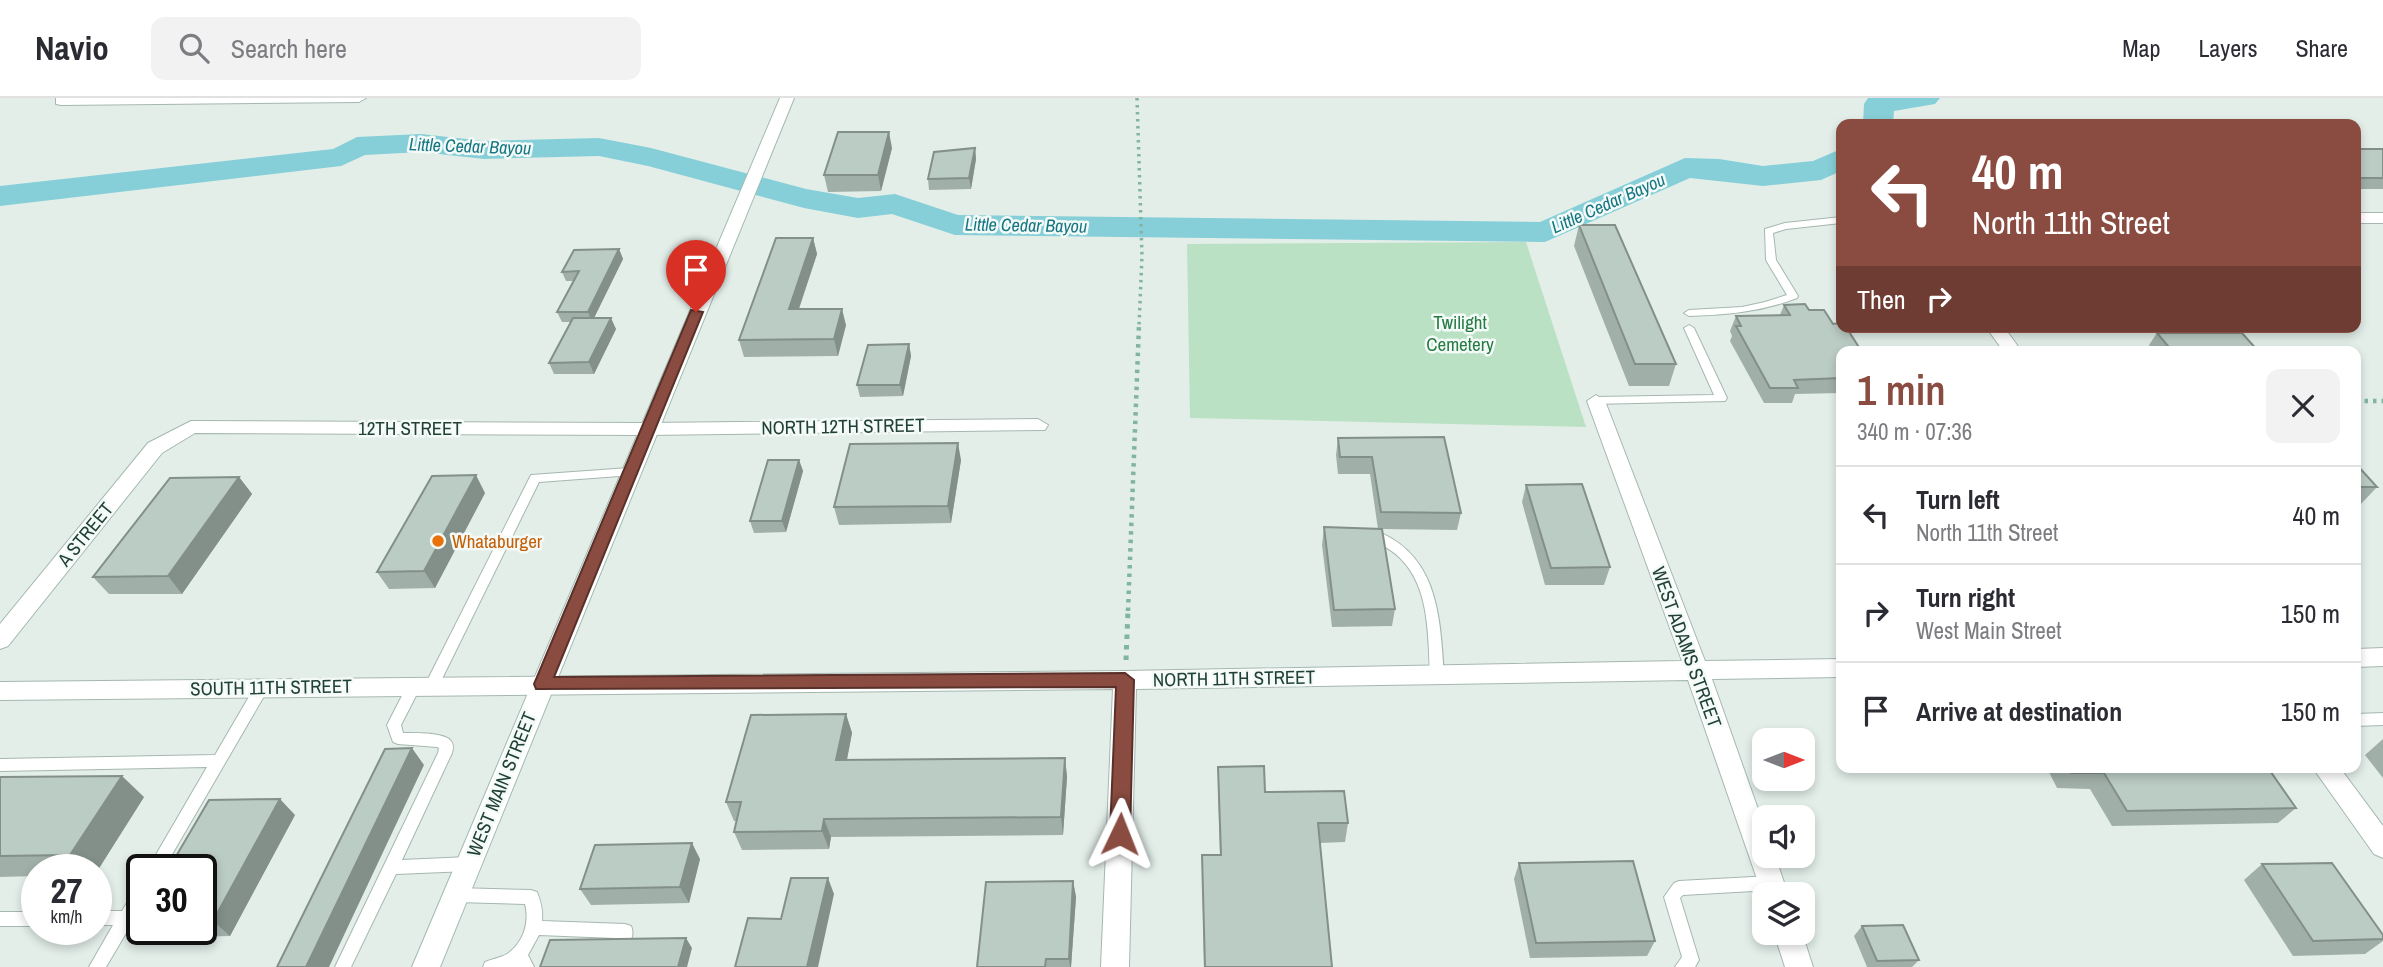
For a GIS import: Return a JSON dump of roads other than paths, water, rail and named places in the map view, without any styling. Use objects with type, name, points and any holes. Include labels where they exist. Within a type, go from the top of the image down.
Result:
[{"type":"street","points":[[61,101],[359,98]]},
{"type":"street","name":"WEST MAIN STREET","points":[[426,967],[629,472],[787,98]]},
{"type":"street","points":[[2361,218],[2383,218]]},
{"type":"street","name":"WEST ADAMS STREET","points":[[1596,401],[1697,671],[1771,882]]},
{"type":"street","name":"NORTH 12TH STREET","points":[[647,429],[1038,425]]},
{"type":"street","name":"12TH STREET","points":[[175,434],[191,427],[647,429]]},
{"type":"street","name":"A STREET","points":[[0,640],[155,448],[175,434]]},
{"type":"street","points":[[2361,658],[2383,657]]},
{"type":"street","name":"NORTH 11TH STREET","points":[[542,684],[1125,680],[1836,668]]},
{"type":"street","points":[[1115,967],[1125,680]]},
{"type":"street","name":"SOUTH 11TH STREET","points":[[0,691],[542,684]]},
{"type":"street","points":[[2329,773],[2379,836]]},
{"type":"street","points":[[1792,945],[1799,967]]},
{"type":"lane","points":[[1689,313],[1744,312],[1768,307],[1793,296],[1771,260],[1768,231],[1785,226],[1836,221]]},
{"type":"lane","points":[[1596,401],[1721,398],[1689,328]]},
{"type":"lane","points":[[343,967],[445,753],[446,745],[439,741],[398,738],[394,732],[423,685],[535,478],[629,472]]},
{"type":"lane","points":[[1370,533],[1402,552],[1414,565],[1430,600],[1437,675]]},
{"type":"lane","points":[[164,854],[262,687]]},
{"type":"lane","points":[[2361,720],[2383,719]]},
{"type":"lane","points":[[0,765],[219,761]]},
{"type":"lane","points":[[391,867],[468,864]]},
{"type":"lane","points":[[1683,967],[1691,960],[1672,897],[1679,888],[1752,889]]},
{"type":"lane","points":[[456,895],[531,897],[536,907],[536,928],[522,961],[491,967]]},
{"type":"lane","points":[[112,918],[126,918]]},
{"type":"lane","points":[[97,967],[126,918]]},
{"type":"lane","points":[[0,919],[21,919]]},
{"type":"lane","points":[[536,928],[625,931],[623,939]]},
{"type":"waterway","name":"Little Cedar Bayou","points":[[1878,119],[1879,104],[1925,98]]},
{"type":"waterway","name":"Little Cedar Bayou","points":[[0,196],[341,157],[357,146],[421,143],[484,150],[599,147],[651,157],[804,198],[858,208],[895,204],[955,225],[1545,232],[1685,168],[1719,169],[1763,176],[1821,170],[1836,161]]},
{"type":"place","name":"Whataburger","points":[[438,541]]},
{"type":"park label","name":"Twilight Cemetery","points":[[1460,333]]}]
